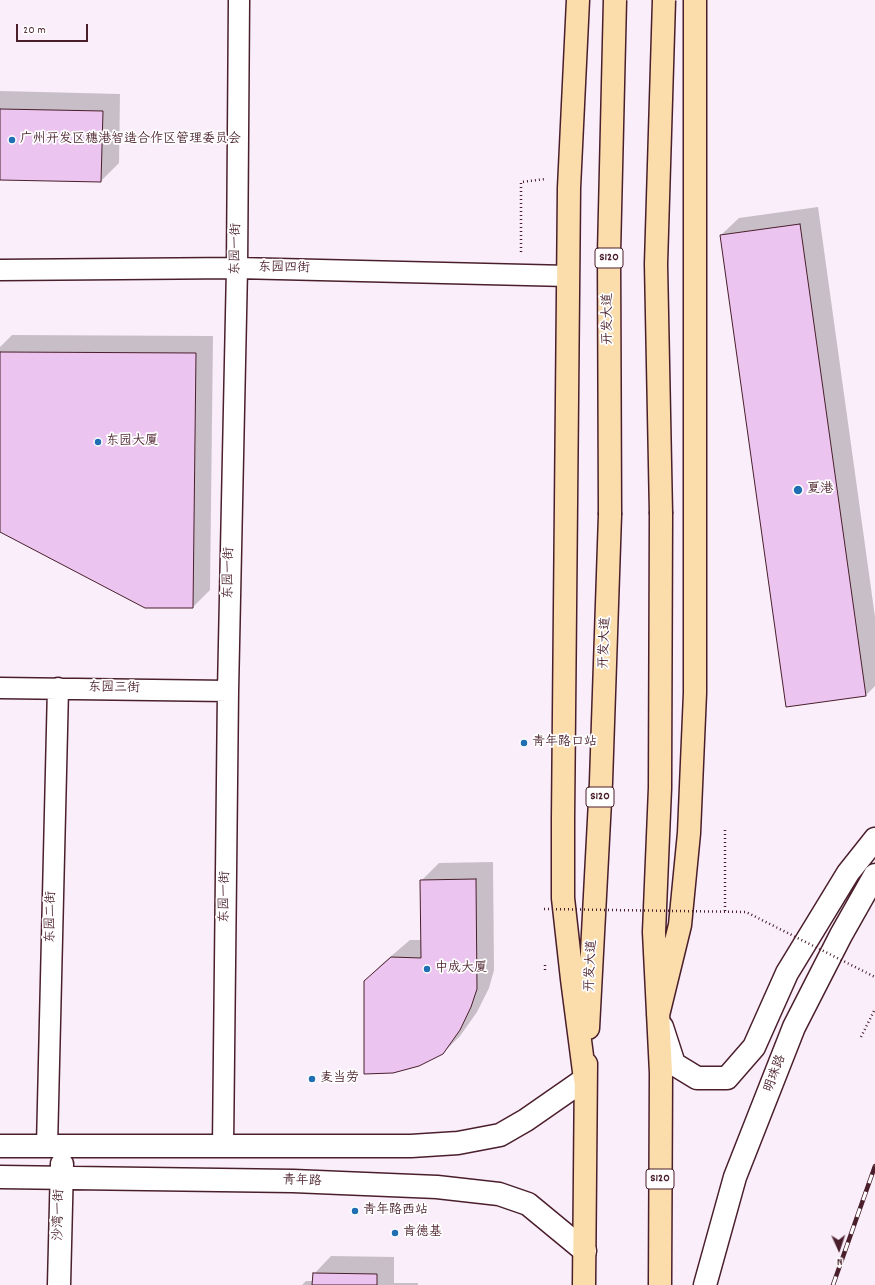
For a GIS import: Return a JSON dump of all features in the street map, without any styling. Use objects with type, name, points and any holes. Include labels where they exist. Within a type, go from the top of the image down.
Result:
[{"type":"main road","points":[[0,1146],[411,1146],[458,1143],[500,1134],[526,1120],[585,1079],[563,898],[569,188],[578,0]]},
{"type":"main road","name":"开发大道","points":[[584,1285],[585,1079],[601,782],[610,515],[609,253],[615,0]]},
{"type":"main road","name":"S120","points":[[660,1285],[661,1073],[654,932],[660,788],[661,514],[656,264],[664,0]]},
{"type":"main road","points":[[695,0],[695,693],[689,833],[680,925],[658,1015],[674,1064],[697,1078],[727,1078],[754,1047],[787,973],[848,874],[875,839]]},
{"type":"main road","name":"明珠路","points":[[705,1285],[735,1177],[794,1027],[841,934],[875,875]]},
{"type":"main road","name":"沙湾一街","points":[[55,1146],[61,1178],[59,1285]]},
{"type":"main road","name":"青年路","points":[[0,1177],[293,1181],[438,1187],[499,1194],[528,1204],[585,1251]]},
{"type":"street","name":"东园一街","points":[[223,1146],[228,691],[237,268],[239,0]]},
{"type":"street","name":"东园四街","points":[[0,270],[237,268],[568,276]]},
{"type":"street","name":"东园三街","points":[[0,688],[228,691]]},
{"type":"street","name":"东园二街","points":[[55,1146],[58,688]]},
{"type":"path","points":[[522,275],[521,182],[549,179]]},
{"type":"path","points":[[725,828],[725,911]]},
{"type":"path","points":[[544,909],[746,912],[875,977]]},
{"type":"path","points":[[860,1037],[875,1009]]},
{"type":"shaded area","points":[[0,0],[875,0],[875,1285],[0,1285]]},
{"type":"building","points":[[0,109],[103,111],[101,182],[0,180]]},
{"type":"building","name":"夏港","points":[[800,224],[866,696],[786,707],[720,235]]},
{"type":"building","name":"东园大厦","points":[[0,352],[196,353],[193,608],[145,608],[0,532]]},
{"type":"building","name":"中成大厦","points":[[476,879],[477,989],[471,1007],[460,1030],[443,1054],[419,1066],[393,1073],[364,1074],[364,981],[391,957],[421,958],[420,880]]},
{"type":"building","points":[[313,1273],[377,1274],[377,1285],[312,1285]]},
{"type":"railway","points":[[833,1285],[875,1166]]},
{"type":"place","name":"广州开发区穗港智造合作区管理委员会","points":[[12,140]]},
{"type":"place","name":"东园大厦","points":[[98,442]]},
{"type":"place","name":"夏港","points":[[798,490]]},
{"type":"place","name":"青年路口站","points":[[524,743]]},
{"type":"place","name":"中成大厦","points":[[427,969]]},
{"type":"place","name":"麦当劳","points":[[312,1079]]},
{"type":"place","name":"青年路西站","points":[[355,1211]]},
{"type":"place","name":"肯德基","points":[[395,1233]]}]
